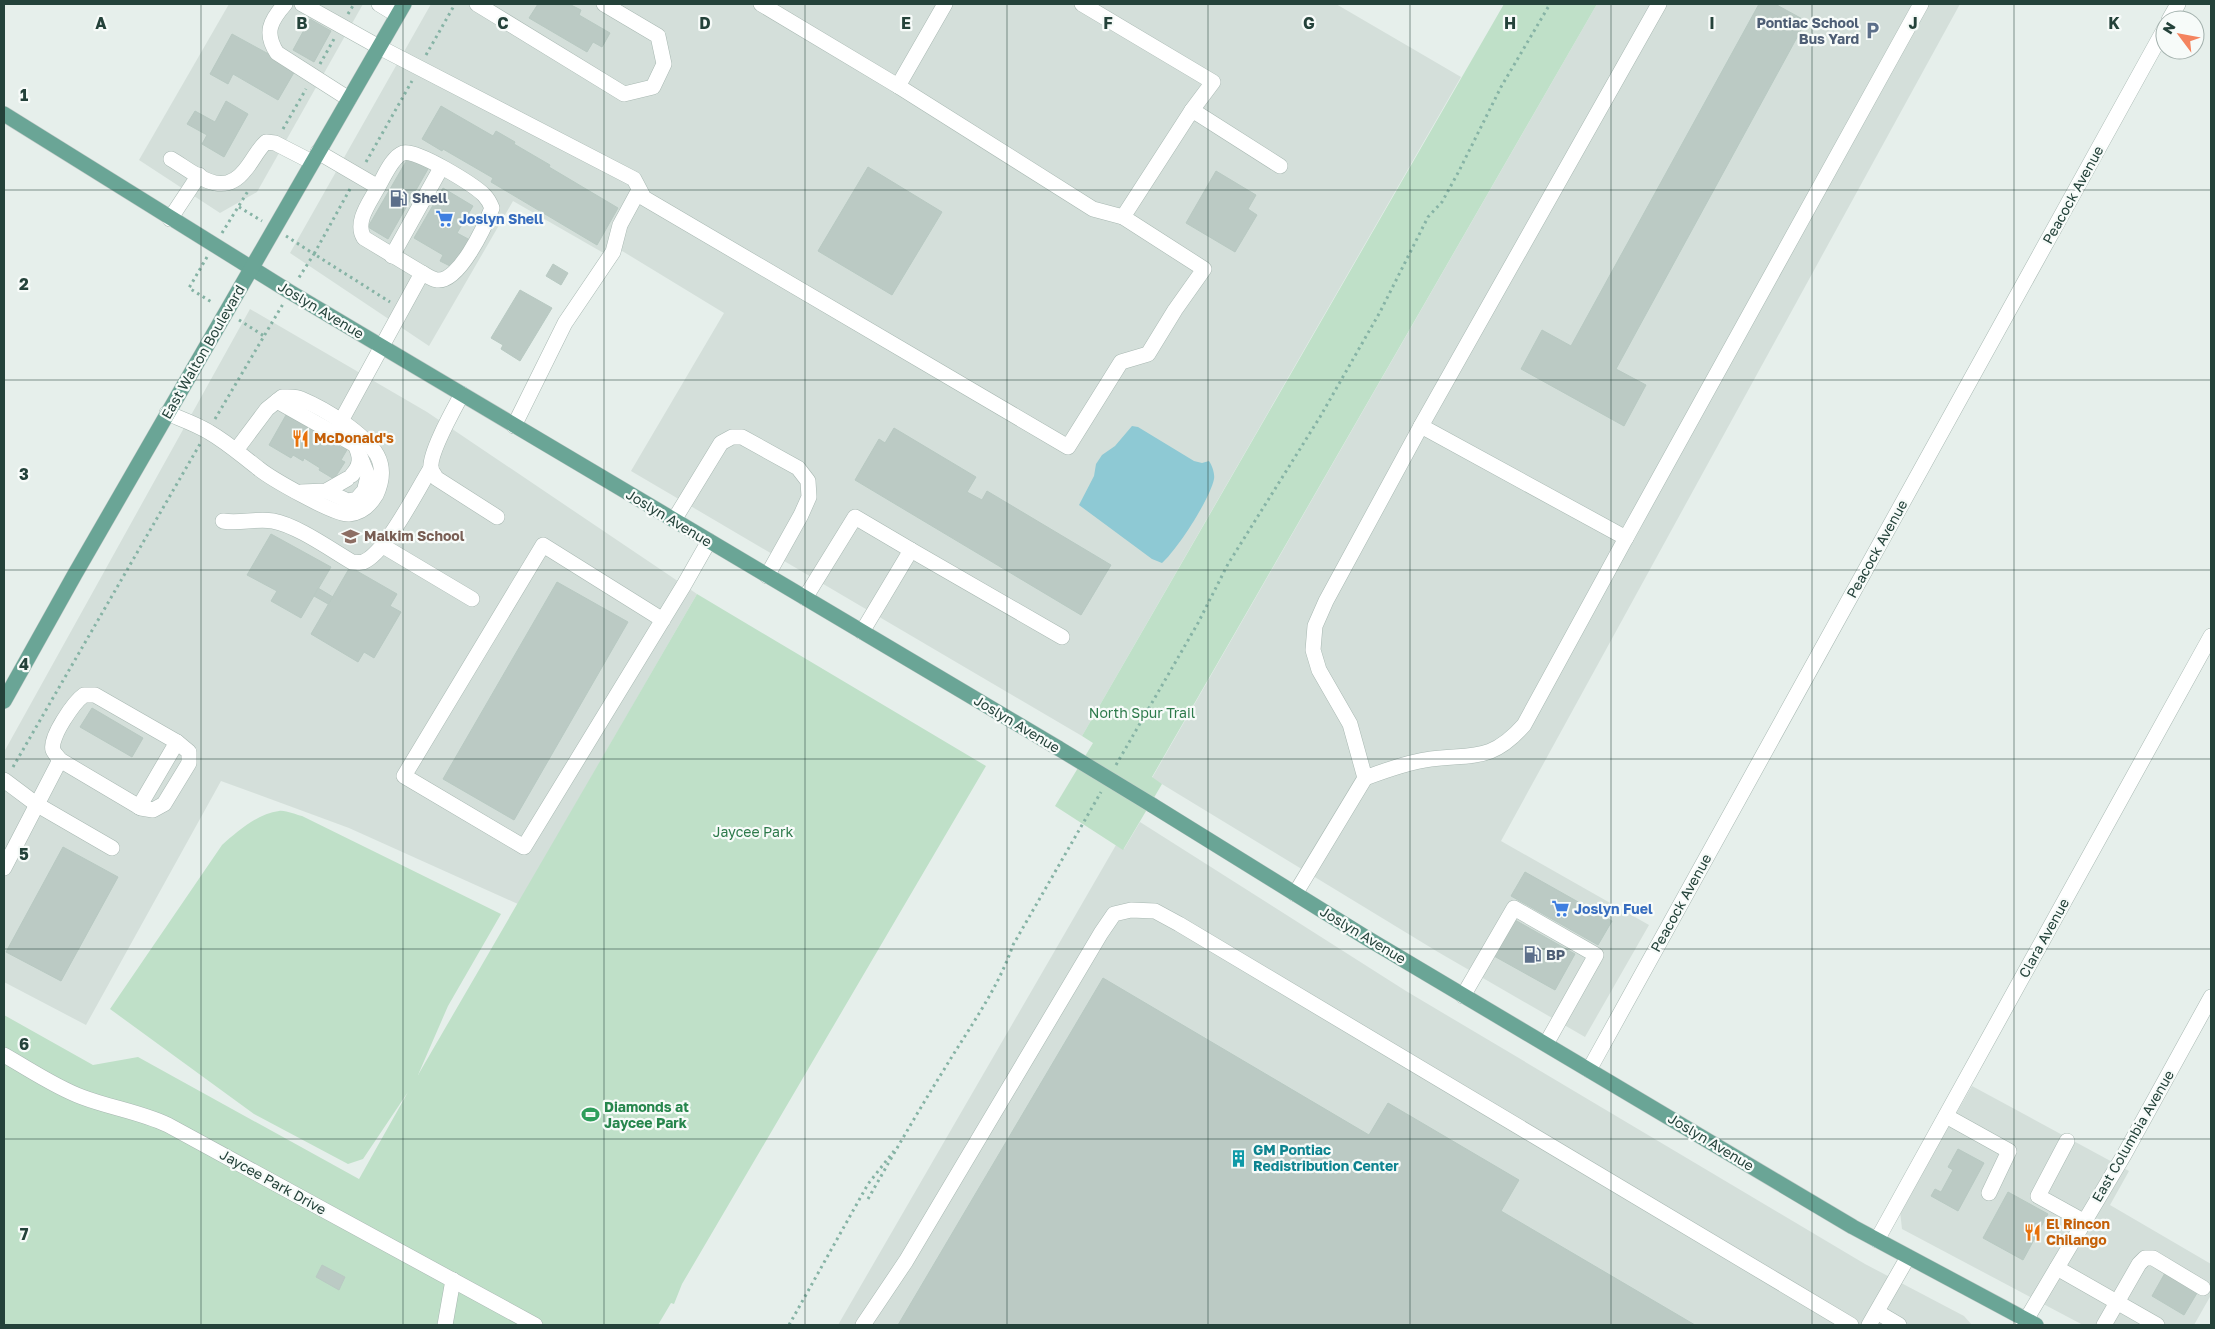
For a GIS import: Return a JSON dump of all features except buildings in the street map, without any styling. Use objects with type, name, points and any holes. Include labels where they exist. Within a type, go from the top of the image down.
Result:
[{"type":"main road","name":"East Walton Boulevard","points":[[4,701],[400,10]]},
{"type":"main road","name":"Joslyn Avenue","points":[[4,114],[251,269],[1058,748],[1463,996],[1877,1240],[2028,1324]]},
{"type":"street","points":[[285,4],[278,12],[268,31],[271,44],[277,53],[349,99]]},
{"type":"street","points":[[302,4],[379,47],[634,179],[644,198],[1068,447],[1121,362],[1148,354],[1174,310],[1204,269],[1123,217],[1093,209],[898,86],[761,4]]},
{"type":"street","points":[[379,4],[400,10]]},
{"type":"street","points":[[477,4],[624,94],[653,87],[664,64],[658,36],[604,4]]},
{"type":"street","points":[[898,86],[945,4]]},
{"type":"street","points":[[1082,4],[1213,82],[1192,110],[1123,217]]},
{"type":"street","points":[[1365,778],[1350,724],[1319,670],[1313,650],[1315,626],[1326,601],[1421,426],[1659,4]]},
{"type":"street","points":[[1296,894],[1365,778],[1391,768],[1430,759],[1472,756],[1494,751],[1512,738],[1524,724],[1921,4]]},
{"type":"street","name":"Peacock Avenue","points":[[1589,1070],[2155,46]]},
{"type":"street","points":[[1192,110],[1280,166]]},
{"type":"street","points":[[172,158],[212,184],[224,185],[237,180],[266,142],[275,143],[315,157],[378,187]]},
{"type":"street","points":[[405,152],[415,154],[441,168],[483,194],[489,200],[492,208],[488,220],[458,270],[450,277],[437,280],[392,256],[364,238],[359,230],[360,223],[378,187],[398,156],[405,152]]},
{"type":"street","points":[[392,256],[441,168]]},
{"type":"street","points":[[170,219],[199,175]]},
{"type":"street","points":[[514,426],[565,322],[613,252],[620,225],[639,190]]},
{"type":"street","points":[[341,421],[422,273]]},
{"type":"street","points":[[223,521],[244,523],[260,519],[284,523],[352,562],[361,563],[372,557],[383,546],[431,468],[441,437],[462,394]]},
{"type":"street","points":[[168,413],[208,431],[237,449],[259,469],[326,507],[348,515],[365,509],[375,496],[381,482],[382,468],[378,456],[369,443],[341,421],[300,398],[282,396],[267,408],[237,449]]},
{"type":"street","points":[[278,401],[355,445],[368,476],[364,491],[357,499],[348,502],[326,492],[300,492]]},
{"type":"street","points":[[1421,426],[1626,538]]},
{"type":"street","points":[[674,520],[722,443],[732,437],[742,437],[798,468],[808,480],[809,497],[767,576]]},
{"type":"street","points":[[326,492],[358,469],[360,456]]},
{"type":"street","points":[[431,468],[436,478],[497,517]]},
{"type":"street","points":[[805,598],[856,517],[1062,637]]},
{"type":"street","points":[[663,620],[544,545],[404,776],[524,847],[663,620],[708,541]]},
{"type":"street","points":[[383,546],[472,599]]},
{"type":"street","points":[[862,632],[911,550]]},
{"type":"street","name":"Clara Avenue","points":[[1877,1240],[2211,636]]},
{"type":"street","points":[[84,695],[95,695],[177,742],[188,752],[189,763],[164,804],[153,810],[139,807],[60,760],[53,750],[53,740],[76,701],[84,695]]},
{"type":"street","points":[[139,807],[177,742]]},
{"type":"street","points":[[4,868],[60,760]]},
{"type":"street","points":[[4,780],[36,804],[112,848]]},
{"type":"street","points":[[1463,996],[1514,908],[1596,955],[1546,1044]]},
{"type":"street","points":[[863,1325],[906,1261],[1100,933],[1114,914],[1130,910],[1155,911],[1179,924],[1832,1320],[1851,1325]]},
{"type":"street","name":"East Columbia Avenue","points":[[2028,1324],[2057,1268],[2085,1222],[2211,997]]},
{"type":"street","name":"Jaycee Park Drive","points":[[4,1055],[72,1093],[91,1101],[139,1113],[168,1124],[532,1325]]},
{"type":"street","points":[[1946,1116],[2009,1151],[1989,1193]]},
{"type":"street","points":[[2068,1141],[2038,1196],[2085,1222]]},
{"type":"street","points":[[1899,1325],[1873,1319],[1908,1257]]},
{"type":"street","points":[[2104,1325],[2139,1264],[2145,1258],[2153,1258],[2204,1288]]},
{"type":"street","points":[[2057,1268],[2157,1325]]},
{"type":"street","points":[[445,1325],[453,1280]]},
{"type":"path","points":[[275,143],[354,4]]},
{"type":"path","points":[[1112,772],[1198,623],[1228,564],[1320,417],[1366,336],[1428,217],[1442,202],[1501,87],[1550,4]]},
{"type":"path","points":[[239,206],[252,183]]},
{"type":"path","points":[[4,780],[290,292]]},
{"type":"path","points":[[868,1199],[996,984],[1006,966],[1013,945],[1102,790]]},
{"type":"path","points":[[788,1325],[868,1184],[900,1144]]},
{"type":"shaded area","points":[[229,4],[363,4],[257,192],[220,213],[139,160]]},
{"type":"shaded area","points":[[431,4],[1336,4],[1461,77],[1082,736],[631,471],[724,313],[614,246],[607,255],[513,201],[429,346],[290,253]]},
{"type":"shaded area","points":[[1597,4],[1960,4],[1501,841],[1649,925],[1585,1037],[1438,952],[1152,778]]},
{"type":"shaded area","points":[[250,309],[427,412],[697,594],[518,904],[349,828],[221,781],[86,1025],[4,982],[4,752]]},
{"type":"shaded area","points":[[1140,822],[1406,991],[1865,1264],[1964,1316],[1972,1325],[838,1325],[1116,845],[1124,849]]},
{"type":"shaded area","points":[[1972,1086],[2129,1171],[2110,1205],[2211,1264],[2211,1295],[2194,1325],[2083,1325],[1902,1229],[1900,1211]]},
{"type":"green space","name":"North Spur Trail","points":[[1504,4],[1597,4],[1152,777],[1162,784],[1123,850],[1055,806],[1093,743],[1082,736]]},
{"type":"green space","name":"Jaycee Park","points":[[697,594],[986,766],[682,1284],[674,1304],[671,1303],[658,1325],[4,1325],[4,1015],[93,1065],[138,1057],[359,1179],[408,1092],[363,1159],[348,1164],[254,1114],[110,1009],[222,845],[256,819],[271,813],[285,811],[302,816],[501,914],[448,1006],[418,1075]]},
{"type":"water","points":[[1132,426],[1138,427],[1194,461],[1202,463],[1209,461],[1214,472],[1211,488],[1200,511],[1176,547],[1162,563],[1152,559],[1079,505],[1094,476],[1096,464],[1102,455],[1115,446]]},
{"type":"place","name":"Pontiac School Bus Yard","points":[[1873,31]]},
{"type":"place","name":"Shell","points":[[398,198]]},
{"type":"place","name":"Joslyn Shell","points":[[445,219]]},
{"type":"place","name":"McDonald's","points":[[300,438]]},
{"type":"place","name":"Malkim School","points":[[350,536]]},
{"type":"place","name":"Joslyn Fuel","points":[[1560,909]]},
{"type":"place","name":"BP","points":[[1532,955]]},
{"type":"place","name":"Diamonds at Jaycee Park","points":[[590,1115]]},
{"type":"place","name":"GM Pontiac Redistribution Center","points":[[1239,1158]]},
{"type":"place","name":"El Rincon Chilango","points":[[2032,1232]]}]
